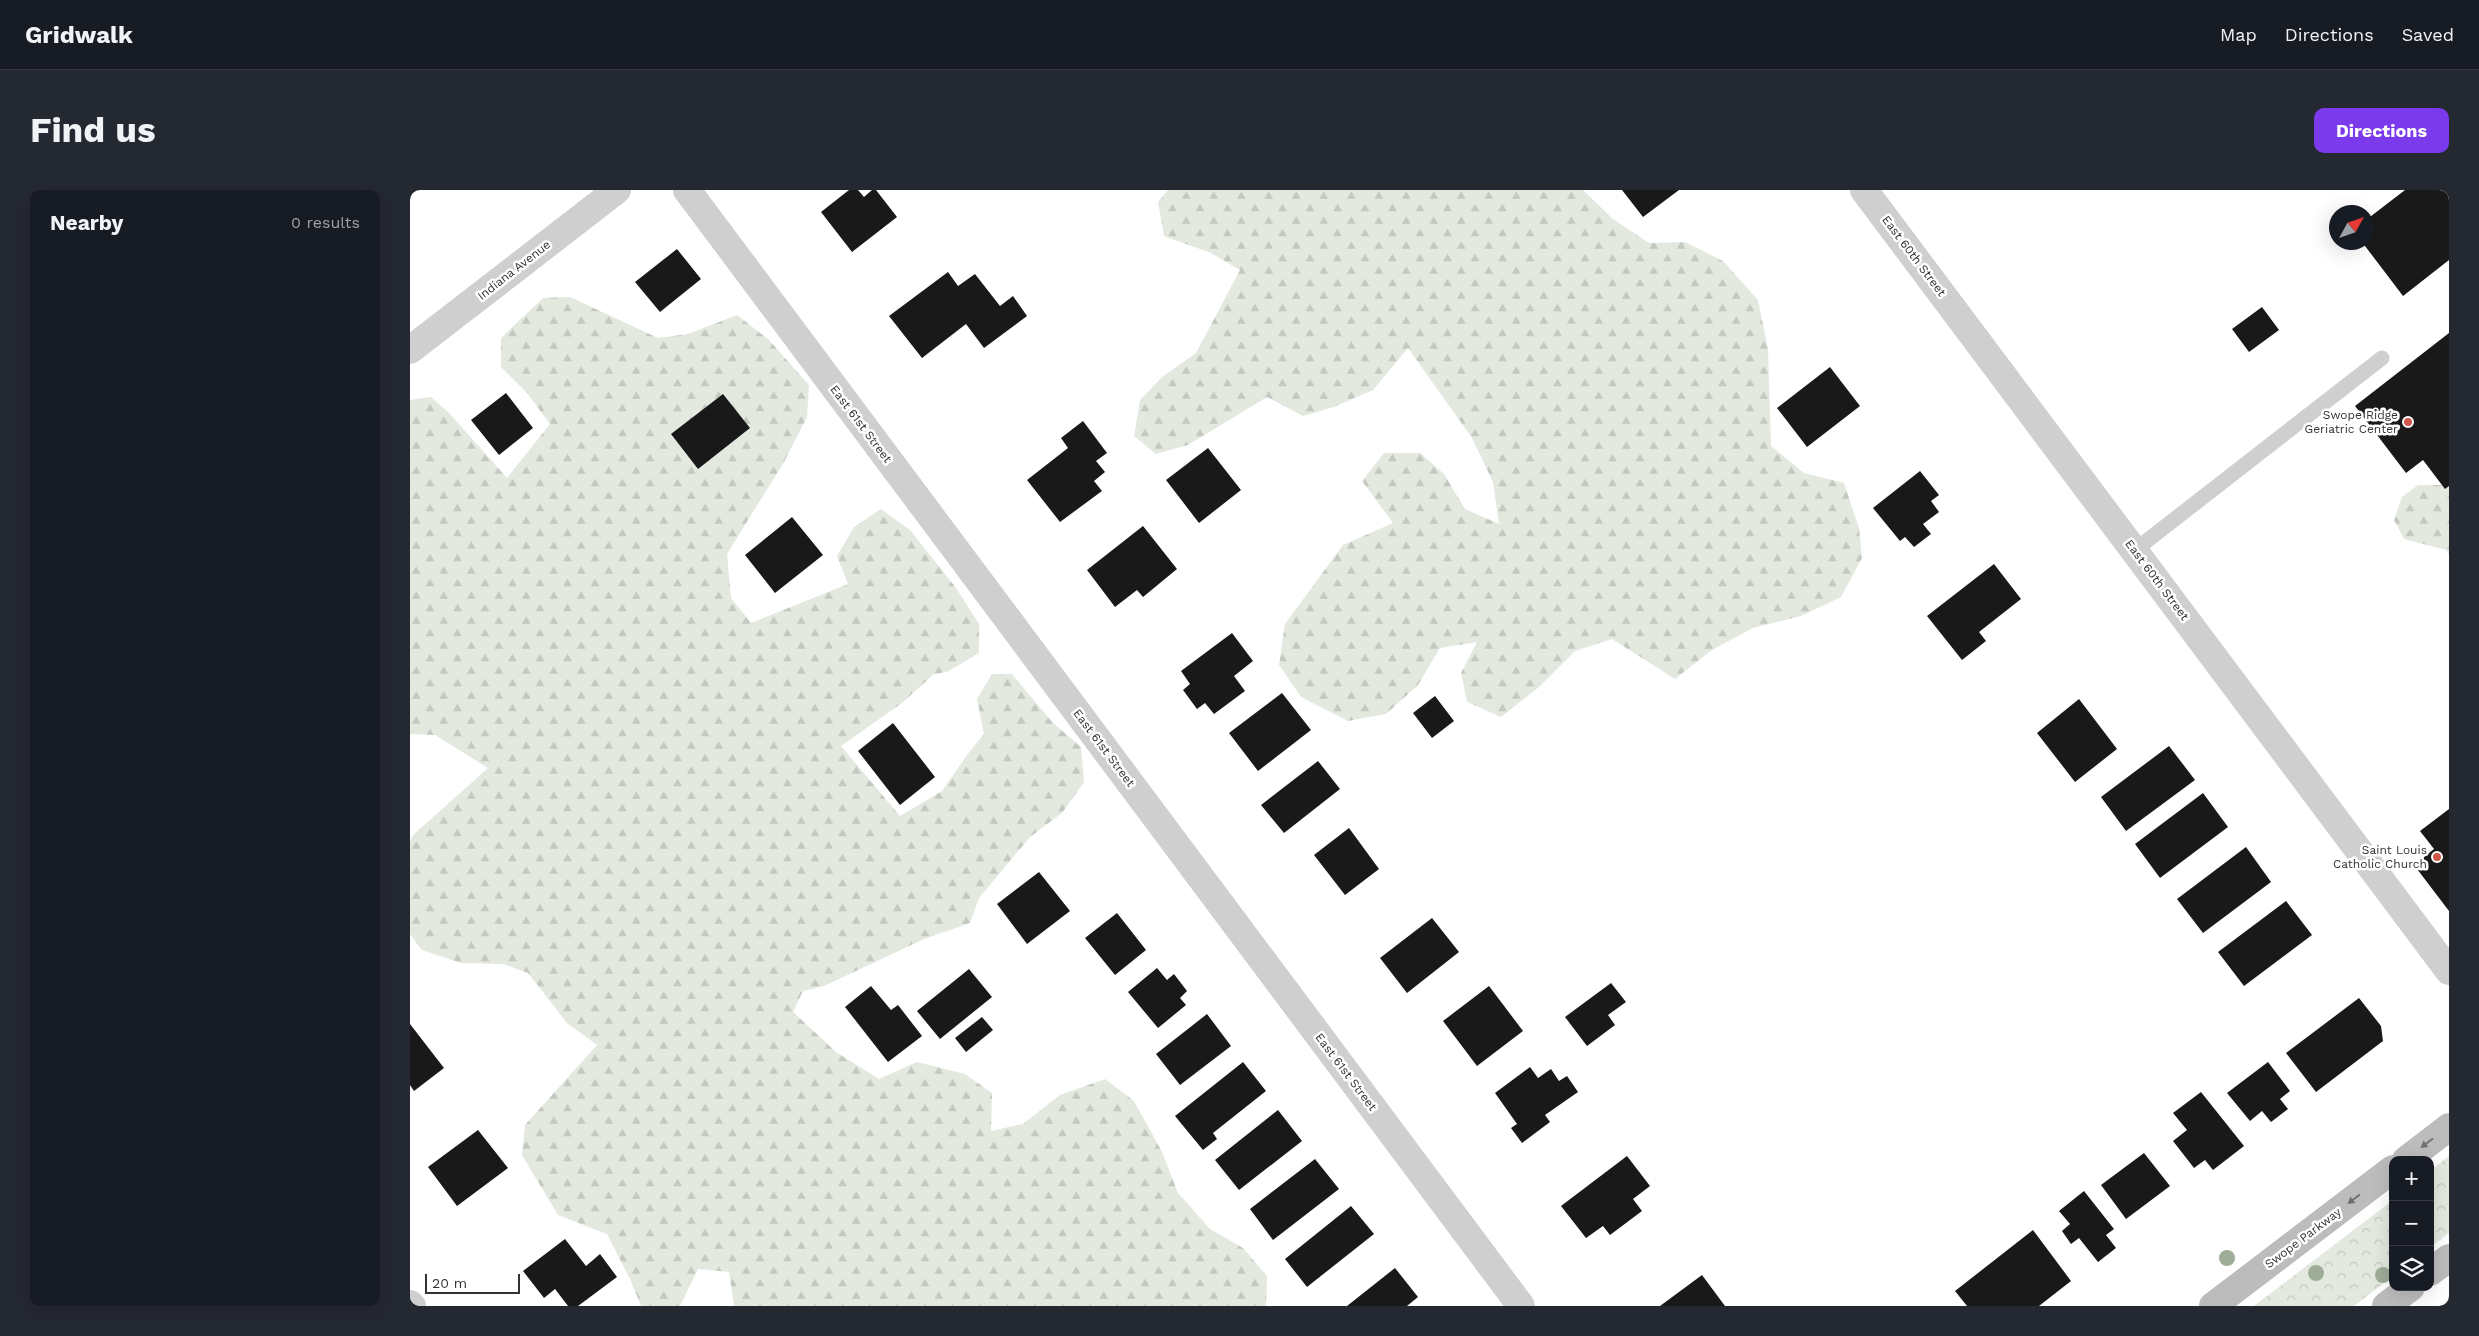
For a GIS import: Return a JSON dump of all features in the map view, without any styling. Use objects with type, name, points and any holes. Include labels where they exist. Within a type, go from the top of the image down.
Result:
[{"type":"main road","points":[[2411,1156],[2449,1127]]},
{"type":"main road","name":"Swope Parkway","points":[[2213,1306],[2389,1172]]},
{"type":"main road","points":[[2434,1269],[2449,1258]]},
{"type":"main road","points":[[2386,1306],[2406,1291]]},
{"type":"street","name":"Indiana Avenue","points":[[410,350],[617,190]]},
{"type":"street","name":"East 61st Street","points":[[687,190],[1521,1306]]},
{"type":"street","name":"East 60th Street","points":[[1864,190],[2449,972]]},
{"type":"lane","points":[[2135,550],[2382,358]]},
{"type":"green space","points":[[1168,190],[1583,190],[1613,219],[1649,243],[1685,242],[1723,261],[1758,300],[1768,349],[1771,446],[1804,473],[1844,483],[1859,528],[1862,558],[1841,597],[1801,616],[1753,628],[1712,650],[1675,679],[1612,639],[1575,651],[1539,687],[1501,717],[1467,702],[1461,673],[1477,642],[1440,648],[1418,685],[1386,714],[1348,721],[1301,697],[1279,665],[1285,624],[1343,545],[1393,523],[1362,481],[1384,453],[1420,453],[1444,474],[1465,509],[1499,524],[1493,482],[1472,438],[1408,348],[1373,390],[1334,407],[1303,416],[1267,397],[1188,445],[1156,454],[1134,436],[1140,400],[1162,377],[1196,353],[1240,270],[1211,253],[1164,236],[1158,202]]},
{"type":"green space","points":[[570,297],[658,338],[688,334],[737,315],[769,340],[809,385],[807,417],[784,462],[727,554],[731,598],[751,623],[848,584],[837,556],[854,527],[881,509],[910,530],[956,588],[979,624],[979,653],[947,672],[934,674],[902,703],[841,746],[900,816],[942,791],[984,734],[977,699],[992,674],[1012,674],[1052,722],[1081,747],[1084,782],[1062,813],[1030,837],[979,898],[970,923],[924,939],[824,986],[803,991],[793,1012],[836,1052],[879,1079],[917,1062],[965,1074],[992,1093],[991,1131],[1023,1124],[1060,1095],[1105,1079],[1134,1101],[1162,1152],[1178,1193],[1210,1229],[1243,1248],[1267,1276],[1266,1306],[734,1306],[729,1272],[698,1269],[680,1306],[641,1306],[630,1279],[607,1234],[558,1215],[522,1155],[525,1125],[597,1045],[567,1023],[528,973],[503,964],[461,963],[422,950],[410,934],[410,841],[413,835],[488,768],[435,735],[410,734],[410,400],[431,397],[450,414],[507,478],[550,424],[527,393],[501,367],[501,338],[543,298]]},
{"type":"green space","points":[[2418,485],[2449,485],[2449,554],[2446,550],[2404,539],[2394,520],[2402,497]]},
{"type":"green space","points":[[2449,1156],[2449,1233],[2434,1245],[2434,1201],[2434,1168]]},
{"type":"green space","points":[[2389,1203],[2389,1279],[2354,1306],[2254,1306]]},
{"type":"building","points":[[849,190],[858,190],[864,197],[872,190],[876,190],[897,217],[852,252],[821,212]]},
{"type":"building","points":[[1622,190],[1679,190],[1643,217]]},
{"type":"building","points":[[2405,190],[2449,190],[2449,260],[2403,296],[2368,250],[2374,250],[2374,214]]},
{"type":"building","points":[[677,249],[701,279],[660,312],[635,282]]},
{"type":"building","points":[[948,272],[958,286],[975,274],[1000,306],[1013,296],[1027,316],[984,348],[966,324],[922,358],[889,316]]},
{"type":"building","points":[[2262,307],[2279,330],[2249,352],[2232,329]]},
{"type":"building","name":"Swope Ridge Geriatric Center","points":[[2449,333],[2449,486],[2445,489],[2423,460],[2406,473],[2355,406]]},
{"type":"building","points":[[1830,367],[1860,406],[1807,447],[1777,408]]},
{"type":"building","points":[[506,393],[533,428],[499,455],[471,420]]},
{"type":"building","points":[[723,394],[750,428],[698,469],[671,434]]},
{"type":"building","points":[[1083,421],[1107,453],[1096,461],[1105,472],[1094,481],[1102,491],[1060,522],[1027,480],[1068,448],[1061,438]]},
{"type":"building","points":[[1208,448],[1241,490],[1199,523],[1166,480]]},
{"type":"building","points":[[1920,471],[1939,495],[1931,501],[1939,512],[1923,524],[1931,534],[1914,547],[1905,537],[1900,541],[1873,508]]},
{"type":"building","points":[[792,517],[823,555],[775,593],[745,555]]},
{"type":"building","points":[[1143,526],[1177,569],[1143,597],[1137,590],[1115,607],[1087,570]]},
{"type":"building","points":[[1994,564],[2021,599],[1979,632],[1986,641],[1962,660],[1927,616]]},
{"type":"building","points":[[1232,633],[1253,661],[1234,676],[1245,691],[1214,714],[1205,703],[1197,709],[1183,690],[1190,684],[1181,671]]},
{"type":"building","points":[[1282,693],[1311,730],[1258,771],[1229,733]]},
{"type":"building","points":[[1435,696],[1454,721],[1432,738],[1413,713]]},
{"type":"building","points":[[2079,699],[2117,749],[2075,782],[2037,733]]},
{"type":"building","points":[[893,723],[935,777],[900,805],[858,751]]},
{"type":"building","points":[[2169,746],[2195,780],[2126,831],[2101,797]]},
{"type":"building","points":[[1318,761],[1340,789],[1284,833],[1261,805]]},
{"type":"building","points":[[2203,793],[2228,827],[2160,878],[2135,844]]},
{"type":"building","name":"Saint Louis Catholic Church","points":[[2449,809],[2449,911],[2414,865],[2434,849],[2420,831]]},
{"type":"building","points":[[1349,828],[1379,869],[1345,895],[1314,855]]},
{"type":"building","points":[[2246,847],[2271,882],[2203,933],[2177,899]]},
{"type":"building","points":[[1039,872],[1070,911],[1027,944],[997,904]]},
{"type":"building","points":[[2286,901],[2312,935],[2244,986],[2218,952]]},
{"type":"building","points":[[1117,913],[1146,950],[1115,975],[1085,938]]},
{"type":"building","points":[[1432,918],[1459,952],[1407,993],[1380,958]]},
{"type":"building","points":[[1157,968],[1167,980],[1174,974],[1187,991],[1180,998],[1186,1005],[1158,1028],[1128,992]]},
{"type":"building","points":[[969,969],[992,997],[940,1039],[917,1011]]},
{"type":"building","points":[[1611,983],[1626,1002],[1608,1015],[1615,1025],[1587,1046],[1565,1017]]},
{"type":"building","points":[[871,986],[891,1010],[898,1005],[922,1036],[888,1062],[845,1007]]},
{"type":"building","points":[[1489,986],[1523,1031],[1477,1066],[1443,1021]]},
{"type":"building","points":[[2359,998],[2381,1026],[2383,1041],[2316,1092],[2286,1053]]},
{"type":"building","points":[[1207,1014],[1231,1046],[1180,1085],[1156,1054]]},
{"type":"building","points":[[982,1017],[993,1030],[966,1052],[955,1038]]},
{"type":"building","points":[[410,1024],[444,1068],[414,1091],[410,1085]]},
{"type":"building","points":[[1243,1062],[1266,1091],[1213,1133],[1217,1139],[1203,1150],[1175,1116]]},
{"type":"building","points":[[2268,1062],[2290,1091],[2280,1099],[2288,1109],[2271,1122],[2262,1111],[2250,1121],[2227,1093]]},
{"type":"building","points":[[1530,1067],[1538,1078],[1551,1069],[1559,1081],[1567,1076],[1578,1092],[1545,1115],[1550,1122],[1522,1143],[1511,1128],[1517,1124],[1495,1093]]},
{"type":"building","points":[[2201,1092],[2244,1146],[2213,1170],[2205,1160],[2194,1168],[2173,1141],[2187,1130],[2173,1113]]},
{"type":"building","points":[[1278,1110],[1302,1141],[1239,1190],[1215,1160]]},
{"type":"building","points":[[478,1130],[508,1168],[457,1206],[428,1167]]},
{"type":"building","points":[[2144,1153],[2170,1186],[2126,1219],[2101,1185]]},
{"type":"building","points":[[1627,1156],[1650,1186],[1633,1199],[1642,1211],[1610,1235],[1603,1226],[1586,1238],[1561,1206]]},
{"type":"building","points":[[1315,1159],[1339,1189],[1273,1240],[1250,1209]]},
{"type":"building","points":[[2084,1191],[2114,1229],[2106,1235],[2116,1248],[2098,1262],[2079,1238],[2071,1244],[2062,1231],[2070,1224],[2059,1211]]},
{"type":"building","points":[[1351,1206],[1374,1234],[1307,1287],[1285,1259]]},
{"type":"building","points":[[2033,1230],[2071,1281],[2039,1306],[1967,1306],[1955,1291]]},
{"type":"building","points":[[565,1239],[586,1266],[600,1254],[617,1277],[578,1306],[568,1306],[555,1289],[544,1298],[523,1271]]},
{"type":"building","points":[[1395,1268],[1418,1297],[1407,1306],[1347,1306]]},
{"type":"building","points":[[1702,1275],[1725,1306],[1660,1306]]},
{"type":"place","name":"Swope Ridge Geriatric Center","points":[[2408,422]]},
{"type":"place","name":"Saint Louis Catholic Church","points":[[2437,857]]}]
